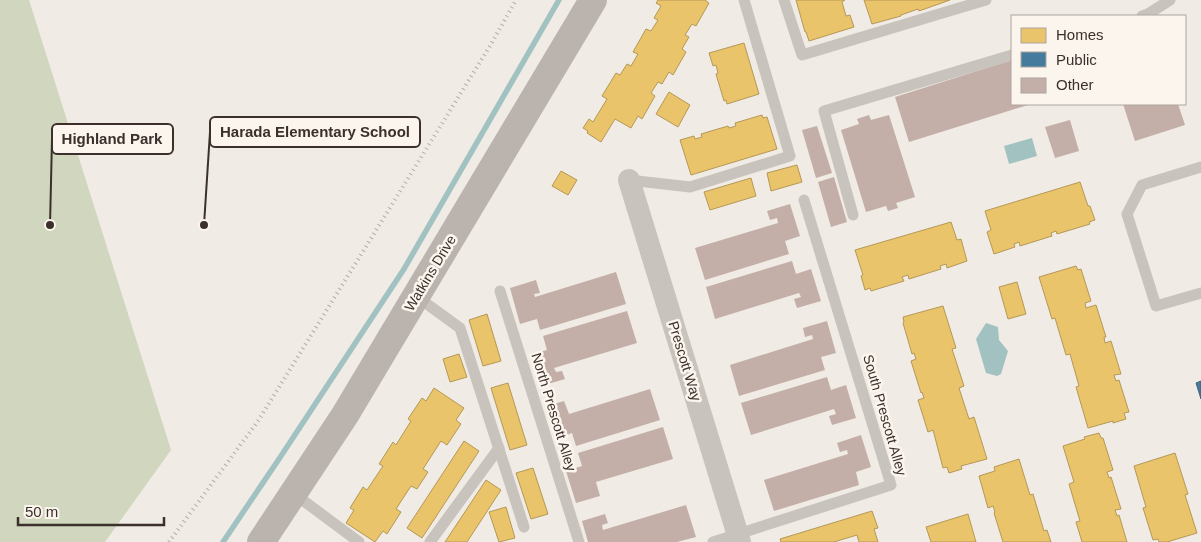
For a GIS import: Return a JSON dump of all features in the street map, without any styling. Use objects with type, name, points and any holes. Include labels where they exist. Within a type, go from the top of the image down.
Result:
[{"type":"street","name":"Watkins Drive","points":[[261,542],[345,415],[593,0]]},
{"type":"street","name":"Prescott Way","points":[[629,180],[739,538]]},
{"type":"lane","points":[[629,180],[690,187],[790,156],[744,0]]},
{"type":"lane","points":[[784,0],[802,55],[986,0]]},
{"type":"lane","points":[[1145,15],[1170,0]]},
{"type":"lane","points":[[854,214],[824,111],[1011,55]]},
{"type":"lane","points":[[1201,167],[1142,184],[1127,214],[1156,306],[1201,293]]},
{"type":"lane","name":"South Prescott Alley","points":[[739,538],[891,485],[804,200]]},
{"type":"lane","name":"North Prescott Alley","points":[[500,291],[579,542]]},
{"type":"lane","points":[[416,296],[460,328],[524,527]]},
{"type":"lane","points":[[430,542],[499,448]]},
{"type":"lane","points":[[293,494],[359,542]]},
{"type":"lane","points":[[713,542],[739,538]]},
{"type":"green space","points":[[0,0],[29,0],[171,450],[105,542],[0,542]]},
{"type":"water","points":[[1032,138],[1037,156],[1009,164],[1004,146]]},
{"type":"water","points":[[986,323],[998,327],[999,340],[1008,351],[1001,374],[997,376],[986,373],[976,339]]},
{"type":"building: Homes","points":[[658,0],[705,0],[709,3],[696,26],[692,24],[685,35],[689,37],[682,49],[686,52],[673,75],[669,72],[662,84],[658,82],[651,93],[655,96],[642,119],[638,116],[631,128],[615,119],[601,142],[583,128],[589,119],[593,122],[607,99],[602,96],[616,73],[620,75],[627,64],[631,66],[638,54],[633,52],[646,29],[651,31],[658,20],[654,18],[661,6],[656,3]]},
{"type":"building: Homes","points":[[796,0],[845,0],[842,2],[846,16],[850,15],[854,27],[809,41]]},
{"type":"building: Homes","points":[[864,0],[950,0],[872,24]]},
{"type":"building: Homes","points":[[744,43],[759,94],[727,104],[726,100],[724,101],[716,74],[718,73],[716,65],[713,66],[709,53]]},
{"type":"building: Homes","points":[[669,92],[690,105],[678,127],[656,114]]},
{"type":"building: Homes","points":[[762,115],[763,118],[767,117],[777,149],[691,175],[680,140],[694,136],[695,139],[702,137],[701,134],[728,126],[729,128],[736,126],[735,123]]},
{"type":"building: Homes","points":[[797,165],[802,182],[771,191],[767,173]]},
{"type":"building: Homes","points":[[561,171],[577,180],[568,195],[552,186]]},
{"type":"building: Homes","points":[[751,178],[756,196],[710,210],[704,192]]},
{"type":"building: Homes","points":[[1080,182],[1095,220],[1089,222],[1090,224],[1057,234],[1056,231],[1051,233],[1052,236],[1020,246],[1019,242],[1014,244],[1015,247],[994,254],[987,232],[991,230],[985,211]]},
{"type":"building: Homes","points":[[951,222],[957,240],[961,239],[967,261],[947,268],[946,264],[940,266],[941,269],[909,279],[908,275],[902,277],[904,281],[871,291],[870,288],[865,290],[861,276],[863,275],[855,250]]},
{"type":"building: Homes","points":[[1076,266],[1078,270],[1081,269],[1091,301],[1085,303],[1086,308],[1096,305],[1106,337],[1104,337],[1105,343],[1111,341],[1121,374],[1114,375],[1116,381],[1119,380],[1129,412],[1124,413],[1126,419],[1088,428],[1076,387],[1079,386],[1070,354],[1066,355],[1055,318],[1052,319],[1039,277]]},
{"type":"building: Homes","points":[[1017,282],[1026,314],[1008,319],[999,287]]},
{"type":"building: Homes","points":[[943,306],[956,348],[952,349],[964,386],[959,388],[969,419],[974,417],[987,459],[961,466],[962,469],[949,473],[947,467],[943,468],[933,430],[928,432],[918,400],[924,398],[911,361],[916,359],[914,353],[912,354],[903,323],[903,317]]},
{"type":"building: Homes","points":[[487,314],[501,361],[483,366],[469,320]]},
{"type":"building: Homes","points":[[459,354],[467,377],[450,382],[443,359]]},
{"type":"building: Homes","points":[[508,383],[527,445],[510,450],[491,388]]},
{"type":"building: Homes","points":[[434,388],[464,408],[456,420],[461,424],[447,445],[441,441],[423,469],[428,472],[417,489],[411,486],[396,509],[401,512],[387,534],[383,531],[375,542],[346,523],[354,510],[350,508],[363,487],[367,490],[383,466],[379,464],[393,442],[396,445],[411,421],[408,419],[422,398],[426,401]]},
{"type":"building: Homes","points":[[1099,433],[1101,438],[1103,438],[1113,470],[1107,472],[1109,478],[1111,477],[1121,509],[1115,510],[1117,516],[1119,515],[1127,542],[1082,542],[1076,522],[1080,521],[1069,484],[1074,482],[1063,446]]},
{"type":"building: Homes","points":[[464,441],[479,451],[422,538],[407,528]]},
{"type":"building: Homes","points":[[1175,453],[1188,494],[1185,495],[1197,533],[1167,542],[1159,542],[1158,539],[1153,540],[1143,508],[1146,507],[1134,466]]},
{"type":"building: Homes","points":[[1019,459],[1030,495],[1033,494],[1044,531],[1047,530],[1051,542],[1003,542],[993,506],[988,508],[979,476],[995,471],[994,467]]},
{"type":"building: Homes","points":[[533,468],[548,514],[531,519],[516,473]]},
{"type":"building: Homes","points":[[486,480],[501,490],[467,542],[445,542]]},
{"type":"building: Homes","points":[[506,507],[515,538],[499,542],[489,512]]},
{"type":"building: Homes","points":[[872,511],[878,528],[874,529],[878,542],[859,542],[857,535],[834,542],[781,542],[780,539]]},
{"type":"building: Homes","points":[[968,514],[976,542],[931,542],[926,527]]},
{"type":"building: Public","points":[[1201,381],[1201,399],[1196,383]]},
{"type":"building: Other","points":[[1011,60],[1011,105],[1028,105],[909,142],[895,97]]},
{"type":"building: Other","points":[[1123,105],[1178,105],[1185,125],[1135,141]]},
{"type":"building: Other","points":[[869,115],[871,120],[889,115],[915,197],[896,203],[898,208],[888,211],[886,206],[866,212],[841,130],[859,124],[857,119]]},
{"type":"building: Other","points":[[1070,120],[1079,151],[1055,158],[1045,127]]},
{"type":"building: Other","points":[[817,126],[832,173],[816,178],[802,130]]},
{"type":"building: Other","points":[[834,177],[847,222],[831,227],[818,182]]},
{"type":"building: Other","points":[[790,204],[800,236],[785,241],[789,254],[705,280],[695,248],[778,223],[777,218],[770,220],[767,211]]},
{"type":"building: Other","points":[[792,261],[796,274],[811,269],[821,301],[797,308],[794,299],[801,297],[799,293],[715,319],[706,287]]},
{"type":"building: Other","points":[[616,272],[626,304],[540,330],[537,319],[520,324],[510,288],[536,280],[540,293],[534,294],[535,297]]},
{"type":"building: Other","points":[[627,311],[637,343],[554,368],[556,372],[562,371],[565,379],[541,386],[532,354],[547,350],[543,336]]},
{"type":"building: Other","points":[[827,321],[836,353],[821,357],[825,370],[739,396],[730,365],[813,339],[812,335],[805,337],[803,328]]},
{"type":"building: Other","points":[[827,377],[831,390],[846,385],[856,418],[832,425],[829,416],[836,414],[834,409],[751,435],[741,403]]},
{"type":"building: Other","points":[[650,389],[660,420],[576,446],[572,433],[557,438],[547,406],[564,401],[569,414]]},
{"type":"building: Other","points":[[663,427],[673,459],[596,482],[600,496],[576,503],[566,471],[582,466],[578,453]]},
{"type":"building: Other","points":[[861,435],[871,467],[856,472],[859,485],[774,511],[764,480],[848,454],[847,450],[840,452],[837,443]]},
{"type":"building: Other","points":[[686,505],[696,537],[677,542],[588,542],[582,521],[605,514],[608,523],[602,525],[603,530]]},
{"type":"waterway","points":[[223,542],[404,269],[559,0]]},
{"type":"railway","points":[[169,542],[258,421],[490,46],[516,0]]},
{"type":"place","name":"Highland Park","points":[[50,225]]},
{"type":"place","name":"Harada Elementary School","points":[[204,225]]}]
